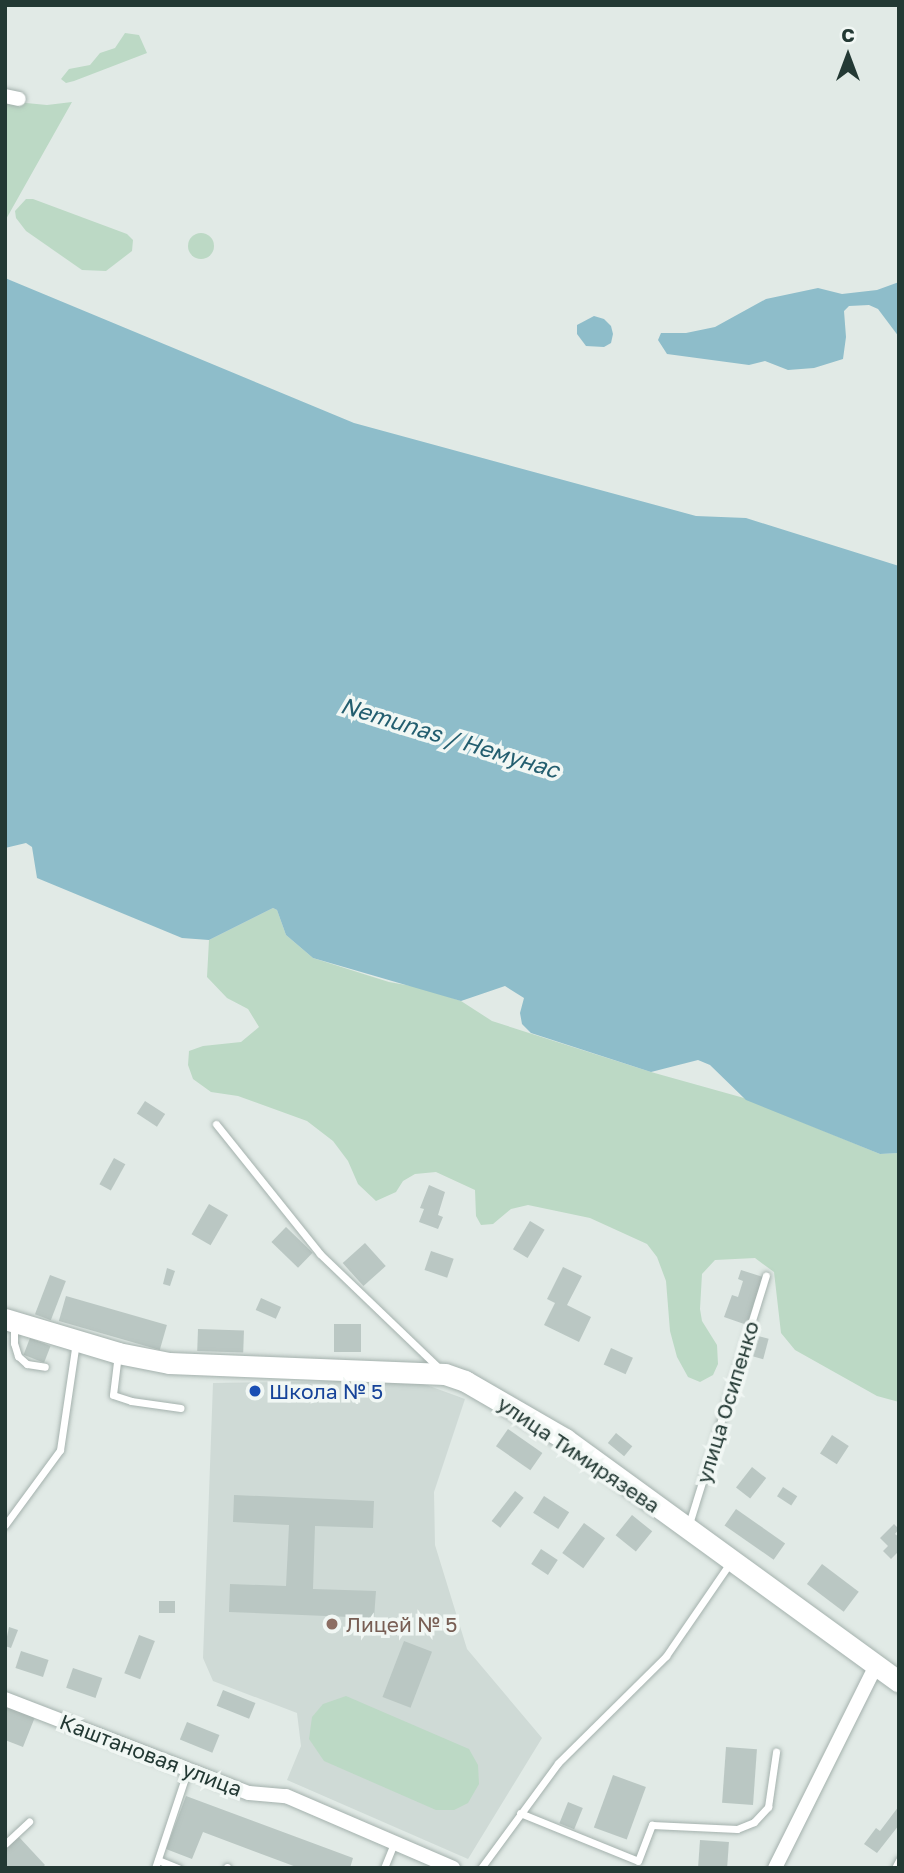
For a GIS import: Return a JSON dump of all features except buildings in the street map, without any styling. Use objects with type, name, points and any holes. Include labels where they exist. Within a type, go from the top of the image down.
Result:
[{"type":"main road","name":"улица Тимирязева","points":[[10,1320],[118,1353],[169,1363],[445,1374],[485,1390],[565,1439],[899,1682]]},
{"type":"street","points":[[775,1868],[876,1665]]},
{"type":"street","name":"Каштановая улица","points":[[5,1699],[249,1793],[286,1796],[453,1868]]},
{"type":"lane","points":[[216,1124],[320,1254],[445,1374]]},
{"type":"lane","name":"улица Осипенко","points":[[688,1528],[766,1276]]},
{"type":"lane","points":[[10,1320],[18,1356],[27,1364],[45,1367]]},
{"type":"lane","points":[[5,1525],[60,1450],[76,1341]]},
{"type":"lane","points":[[118,1353],[113,1395],[131,1401],[181,1408]]},
{"type":"lane","points":[[481,1868],[558,1763],[666,1656],[732,1561]]},
{"type":"lane","points":[[520,1813],[638,1861],[652,1825],[737,1829],[754,1822],[768,1807],[776,1752]]},
{"type":"lane","points":[[178,1868],[156,1864],[188,1769]]},
{"type":"lane","points":[[5,1843],[29,1822]]},
{"type":"lane","points":[[384,1868],[395,1842]]},
{"type":"lane","points":[[895,1868],[899,1860]]},
{"type":"shaded area","name":"Лицей № 5","points":[[413,1380],[465,1399],[434,1492],[435,1545],[467,1649],[542,1738],[468,1859],[287,1780],[301,1746],[297,1713],[213,1681],[203,1658],[213,1383]]},
{"type":"green space","points":[[125,33],[139,35],[147,53],[74,81],[66,83],[61,79],[69,69],[90,65],[100,53],[115,48]]},
{"type":"green space","points":[[5,101],[47,105],[72,102],[5,221]]},
{"type":"green space","points":[[26,199],[33,199],[127,234],[133,240],[132,251],[106,271],[82,270],[26,231],[16,218],[15,211]]},
{"type":"green space","points":[[201,233],[210,237],[214,246],[210,255],[201,259],[192,255],[188,246],[192,237]]},
{"type":"green space","points":[[273,908],[277,910],[286,935],[313,958],[389,982],[423,988],[461,1001],[492,1021],[651,1072],[744,1098],[880,1154],[899,1153],[899,1402],[877,1396],[795,1350],[781,1333],[774,1272],[755,1258],[715,1260],[702,1274],[702,1321],[717,1345],[718,1364],[713,1375],[700,1382],[688,1377],[677,1357],[670,1331],[666,1281],[657,1257],[647,1244],[590,1218],[528,1205],[511,1209],[493,1224],[481,1225],[476,1216],[475,1190],[436,1172],[415,1174],[403,1181],[396,1192],[376,1201],[358,1184],[348,1161],[333,1141],[307,1121],[238,1096],[211,1092],[193,1079],[188,1065],[189,1051],[203,1046],[241,1042],[259,1027],[248,1009],[227,998],[207,977],[209,940]]},
{"type":"green space","points":[[346,1696],[469,1749],[478,1765],[479,1784],[468,1803],[454,1810],[436,1810],[324,1761],[309,1739],[312,1717],[323,1704]]},
{"type":"water","name":"Nemunas / Немунас","points":[[5,278],[354,423],[696,516],[746,518],[899,566],[899,1153],[880,1154],[746,1100],[710,1065],[698,1060],[651,1072],[531,1033],[522,1024],[520,1013],[524,998],[505,986],[461,1001],[313,958],[286,935],[277,910],[273,908],[209,940],[182,938],[37,878],[32,847],[26,843],[5,848]]},
{"type":"water","points":[[899,282],[899,337],[878,309],[869,305],[849,306],[844,311],[846,337],[843,359],[814,368],[788,370],[765,361],[749,365],[667,354],[658,340],[661,333],[686,333],[715,327],[766,299],[818,288],[842,294],[877,290]]},
{"type":"water","points":[[594,316],[604,319],[611,326],[611,343],[604,347],[586,346],[577,334],[577,325]]},
{"type":"place","name":"Школа № 5","points":[[255,1391]]},
{"type":"place","name":"Лицей № 5","points":[[332,1624]]}]
